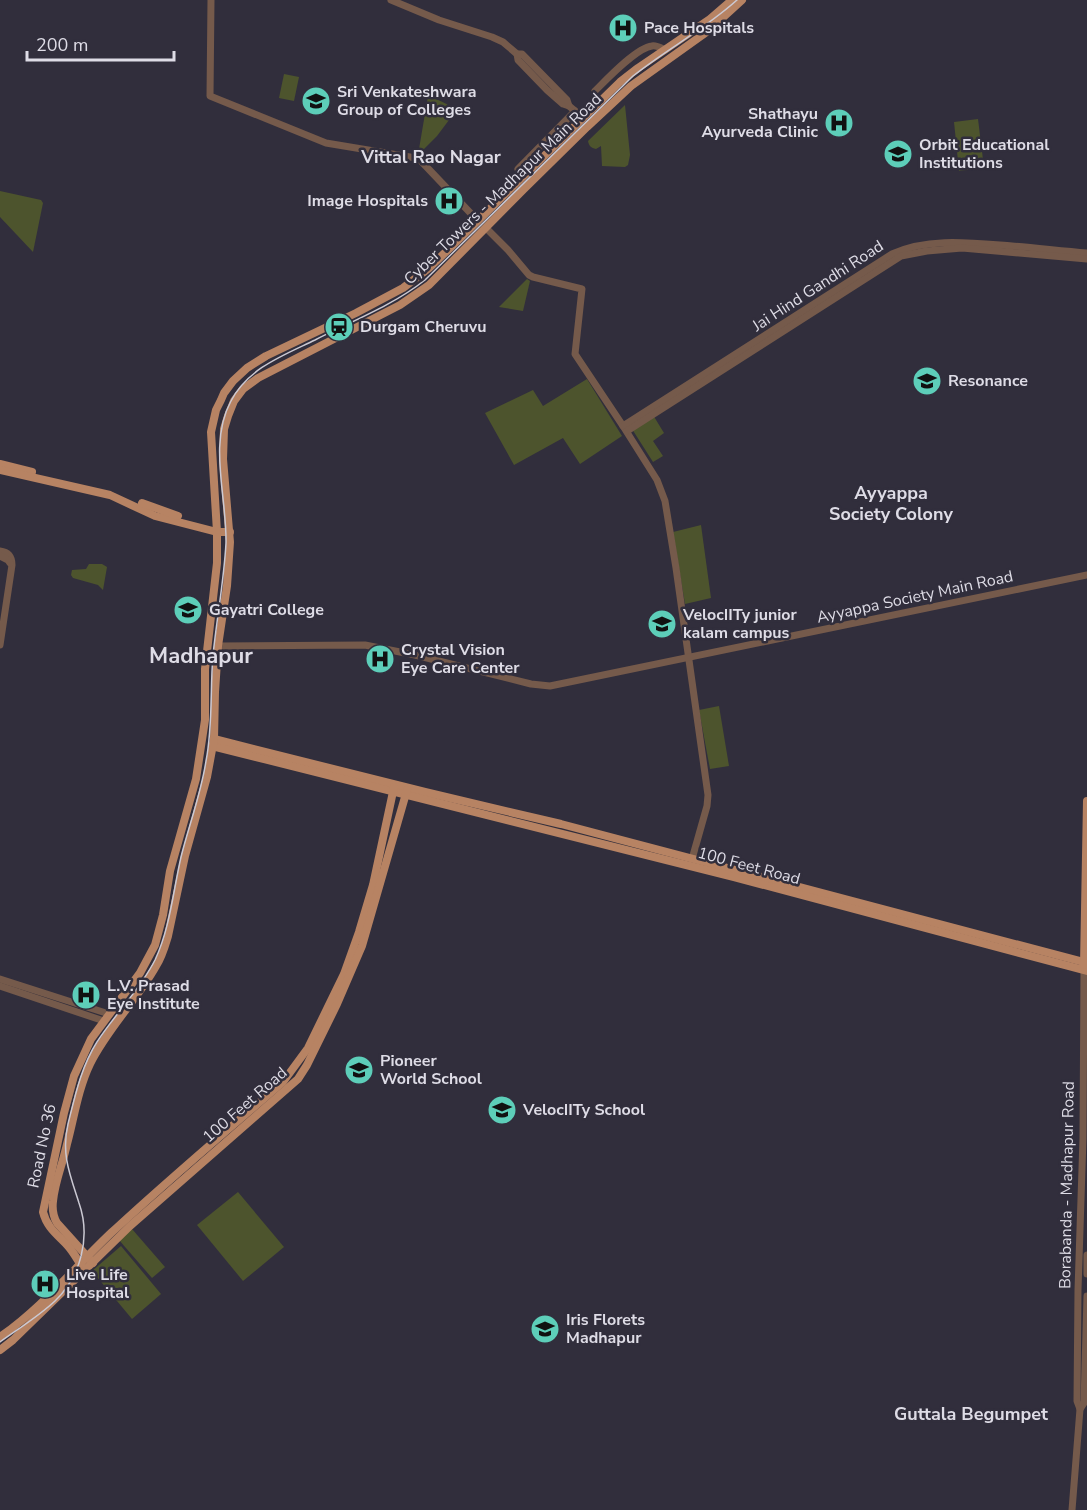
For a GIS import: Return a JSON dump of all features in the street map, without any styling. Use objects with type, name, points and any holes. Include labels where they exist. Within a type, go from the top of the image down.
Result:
[{"type":"main road","name":"Cyber Towers - Madhapur Main Road","points":[[120,1019],[158,964],[166,943],[185,856],[207,777],[213,742],[218,646],[227,586],[230,529],[223,447],[224,429],[232,405],[243,389],[268,372],[400,305],[429,285],[587,126],[638,68],[710,20],[732,0]]},
{"type":"main road","name":"Cyber Towers - Madhapur Main Road","points":[[106,1018],[140,973],[154,945],[163,915],[170,871],[196,779],[205,720],[205,669],[217,563],[211,432],[221,400],[233,381],[247,368],[266,356],[403,288],[429,268],[478,221],[522,172],[582,119],[628,82],[644,76],[708,31],[742,0]]},
{"type":"main road","points":[[638,68],[644,76]]},
{"type":"main road","points":[[554,132],[561,139]]},
{"type":"main road","points":[[0,464],[20,472]]},
{"type":"main road","points":[[0,470],[20,472],[110,493],[155,516],[217,530],[230,529]]},
{"type":"main road","points":[[213,742],[394,788]]},
{"type":"main road","name":"100 Feet Road","points":[[249,1116],[292,1072],[308,1048],[344,974],[373,885],[394,788],[550,822],[1085,967]]},
{"type":"main road","name":"100 Feet Road","points":[[407,791],[734,878],[1085,967]]},
{"type":"main road","name":"100 Feet Road","points":[[83,1267],[109,1235],[158,1190],[298,1079],[337,1004],[362,946],[407,791]]},
{"type":"main road","points":[[1085,967],[1083,939],[1087,801]]},
{"type":"main road","name":"Road No 36","points":[[83,1267],[69,1247],[50,1229],[43,1212],[70,1089],[91,1039],[106,1018]]},
{"type":"main road","name":"Road No 36","points":[[90,1260],[57,1223],[52,1211],[53,1200],[89,1065],[120,1019]]},
{"type":"main road","points":[[70,1089],[81,1093]]},
{"type":"main road","points":[[0,1337],[83,1267]]},
{"type":"main road","points":[[0,1350],[13,1340],[83,1267]]},
{"type":"street","points":[[211,0],[210,96],[326,143],[419,159],[478,221]]},
{"type":"street","points":[[391,0],[503,42],[517,54],[522,54],[567,100],[582,119]]},
{"type":"street","points":[[596,91],[622,65],[642,50],[653,46],[665,50]]},
{"type":"street","points":[[522,172],[572,108]]},
{"type":"street","points":[[486,228],[529,275],[582,289],[575,354],[657,480],[665,501],[708,795],[692,859]]},
{"type":"street","name":"Jai Hind Gandhi Road","points":[[625,428],[882,260],[903,249],[926,244],[964,242],[1087,253]]},
{"type":"street","name":"Jai Hind Gandhi Road","points":[[625,428],[901,256],[927,250],[962,248],[1087,259]]},
{"type":"street","points":[[0,551],[10,556],[12,565],[0,645]]},
{"type":"street","points":[[0,556],[12,565]]},
{"type":"street","name":"Ayyappa Society Main Road","points":[[218,646],[365,645],[540,686],[550,686],[1087,575]]},
{"type":"street","name":"Borabanda - Madhapur Road","points":[[1079,1405],[1078,1290],[1085,967]]},
{"type":"street","points":[[0,979],[106,1018]]},
{"type":"street","points":[[0,986],[90,1012]]},
{"type":"street","points":[[1087,1255],[1087,1274]]},
{"type":"street","points":[[1072,1510],[1079,1405],[1084,1403],[1087,1296]]},
{"type":"green space","points":[[284,74],[299,77],[294,101],[279,98]]},
{"type":"green space","points":[[428,96],[446,104],[455,112],[437,136],[421,152],[419,149]]},
{"type":"green space","points":[[625,105],[630,155],[628,165],[625,167],[602,166],[601,146],[593,148],[588,141]]},
{"type":"green space","points":[[978,119],[984,168],[959,171],[954,122]]},
{"type":"green space","points":[[0,191],[41,200],[43,203],[33,252],[0,217]]},
{"type":"green space","points":[[527,279],[530,281],[523,311],[499,307]]},
{"type":"green space","points":[[587,379],[622,436],[580,464],[563,438],[514,465],[485,413],[533,390],[543,406]]},
{"type":"green space","points":[[653,415],[664,433],[653,441],[663,456],[653,462],[632,429]]},
{"type":"green space","points":[[701,525],[711,598],[685,604],[673,532]]},
{"type":"green space","points":[[89,564],[102,564],[107,567],[103,590],[98,585],[73,578],[71,575],[72,570],[86,569]]},
{"type":"green space","points":[[719,706],[729,766],[710,769],[699,710]]},
{"type":"green space","points":[[238,1192],[284,1247],[243,1281],[197,1225]]},
{"type":"green space","points":[[132,1229],[165,1267],[152,1278],[119,1240]]},
{"type":"green space","points":[[121,1246],[161,1294],[132,1319],[92,1271]]},
{"type":"railway","points":[[0,1342],[55,1301],[64,1291],[77,1268],[84,1242],[84,1229],[66,1155],[66,1135],[73,1103],[91,1052],[149,971],[168,923],[181,857],[201,785],[208,748],[213,655],[226,543],[220,470],[221,434],[224,417],[231,401],[247,380],[268,364],[385,305],[425,280],[633,76],[737,0]]},
{"type":"place","name":"Pace Hospitals","points":[[623,28]]},
{"type":"place","name":"Sri Venkateshwara Group of Colleges","points":[[316,101]]},
{"type":"place","name":"Shathayu Ayurveda Clinic","points":[[839,123]]},
{"type":"place","name":"Orbit Educational Institutions","points":[[898,154]]},
{"type":"place","name":"Image Hospitals","points":[[449,201]]},
{"type":"place","name":"Durgam Cheruvu","points":[[339,327]]},
{"type":"place","name":"Resonance","points":[[927,381]]},
{"type":"place","name":"Gayatri College","points":[[188,610]]},
{"type":"place","name":"VelocIITy junior kalam campus","points":[[662,624]]},
{"type":"place","name":"Crystal Vision Eye Care Center","points":[[380,659]]},
{"type":"place","name":"L.V. Prasad Eye Institute","points":[[86,995]]},
{"type":"place","name":"Pioneer World School","points":[[359,1070]]},
{"type":"place","name":"VelocIITy School","points":[[502,1110]]},
{"type":"place","name":"Live Life Hospital","points":[[45,1284]]},
{"type":"place","name":"Iris Florets Madhapur","points":[[545,1329]]},
{"type":"district","name":"Vittal Rao Nagar","points":[[431,157]]},
{"type":"district","name":"Ayyappa Society Colony","points":[[891,503]]},
{"type":"district","name":"Madhapur","points":[[201,656]]},
{"type":"district","name":"Guttala Begumpet","points":[[971,1414]]}]
